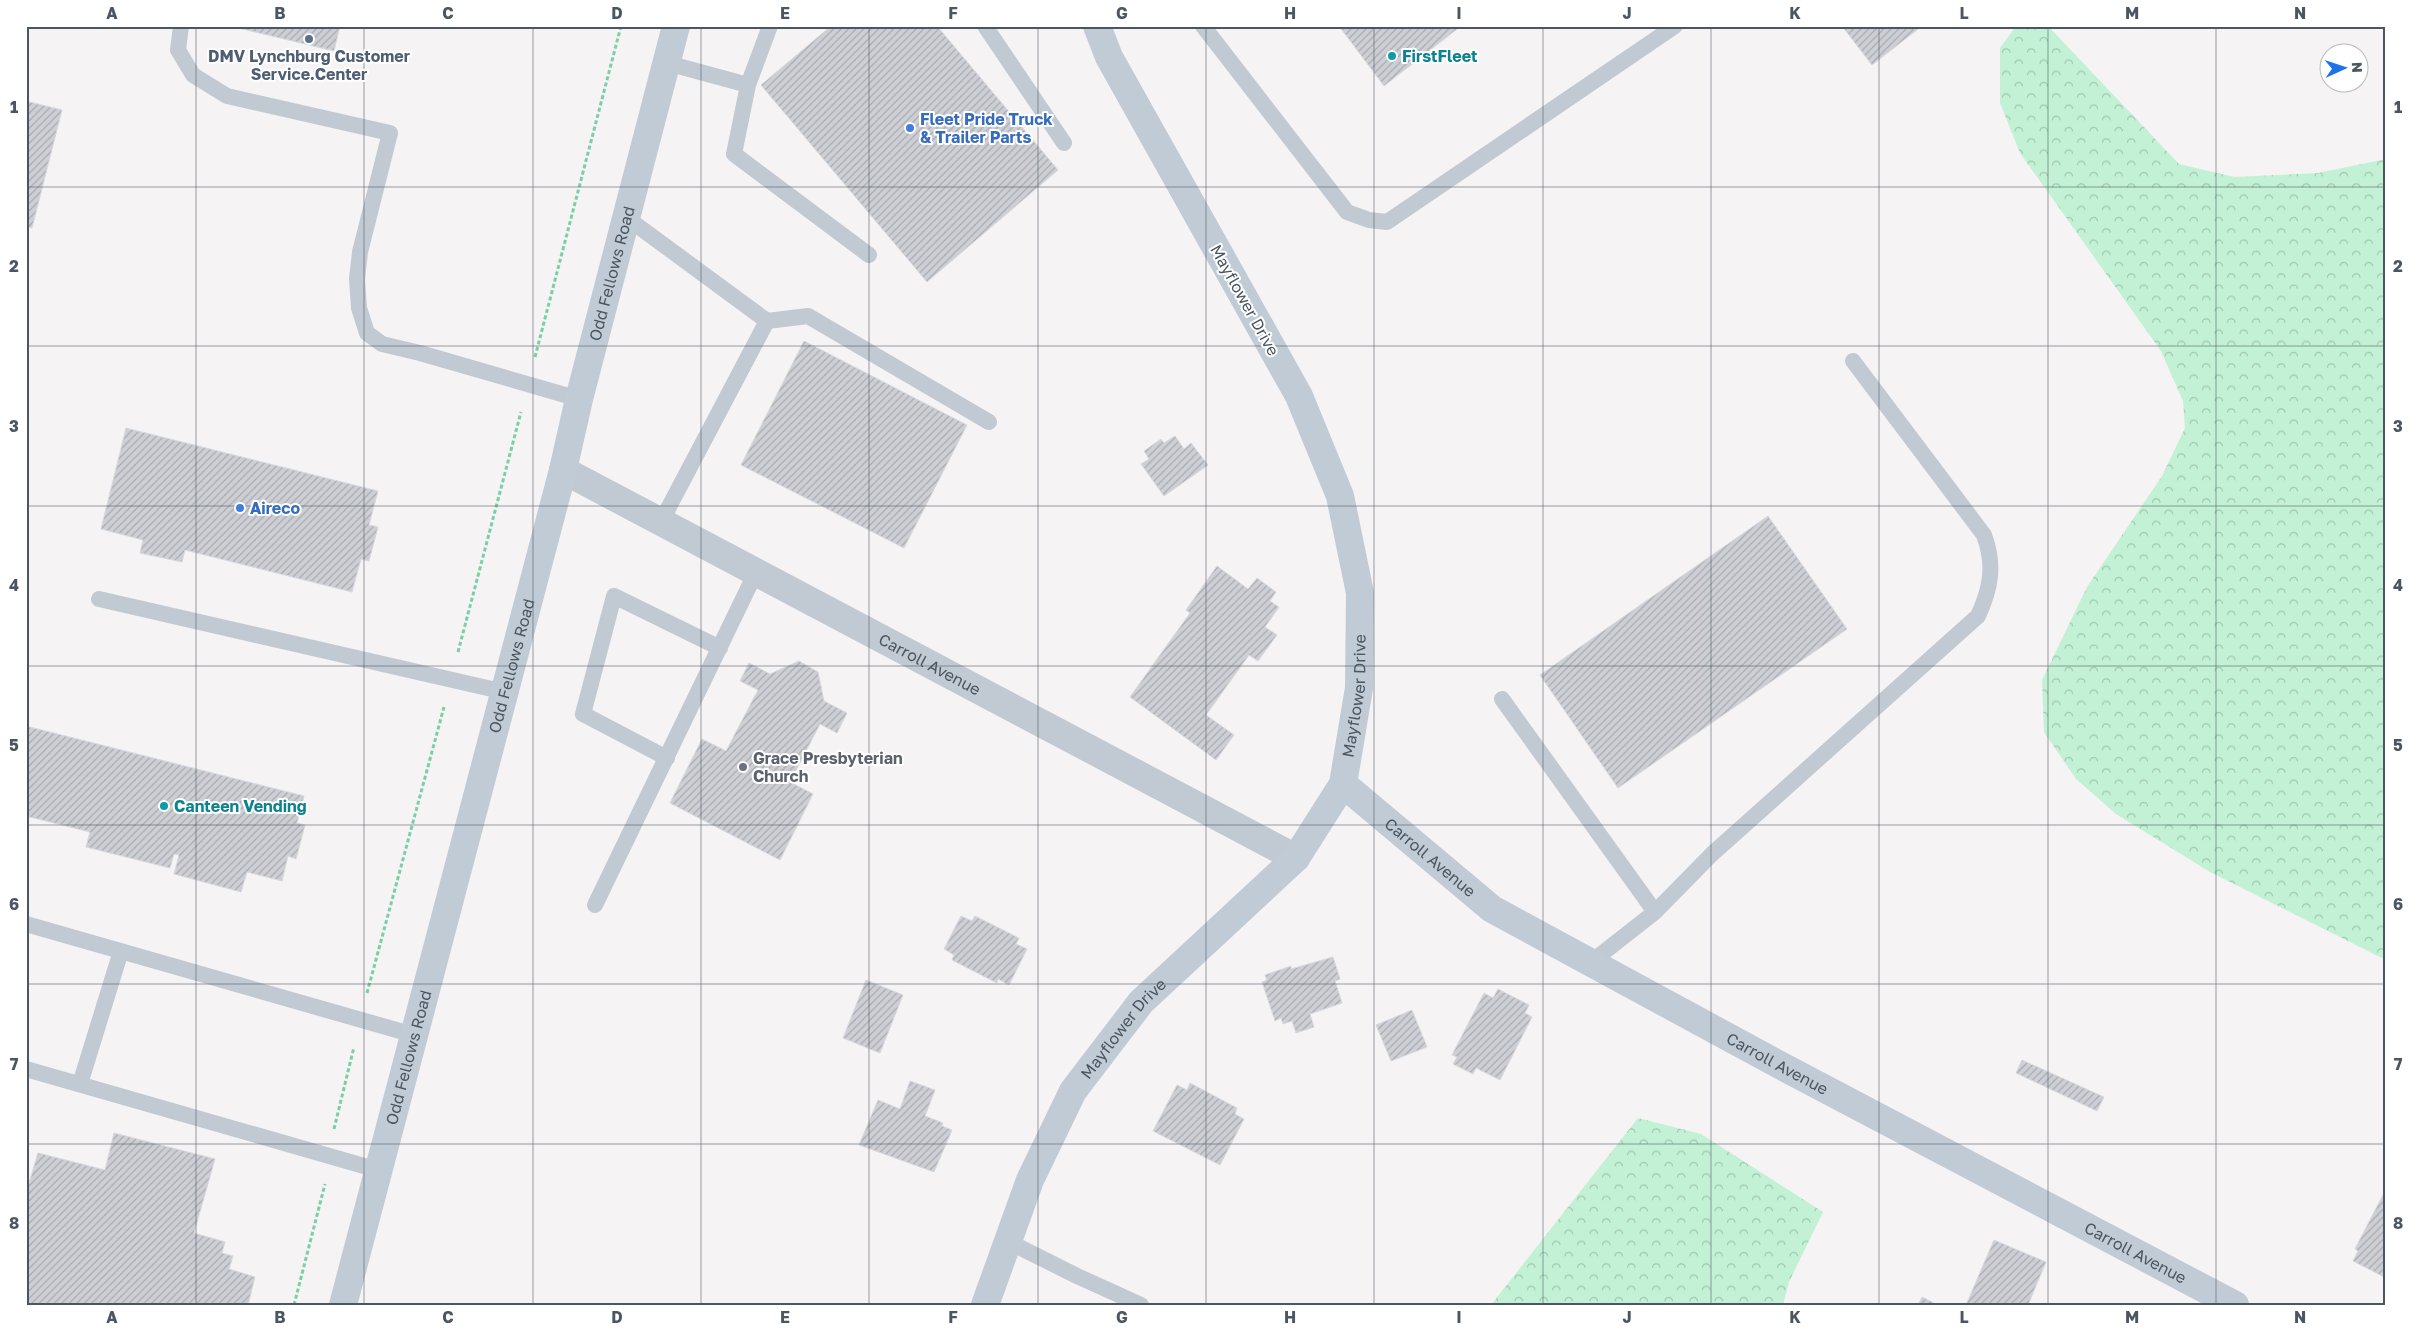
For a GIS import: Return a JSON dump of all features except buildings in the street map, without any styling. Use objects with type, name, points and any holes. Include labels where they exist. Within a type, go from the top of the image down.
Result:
[{"type":"street","name":"Odd Fellows Road","points":[[343,1305],[563,470],[579,399],[676,26]]},
{"type":"street","name":"Mayflower Drive","points":[[985,1305],[1030,1180],[1074,1091],[1141,1002],[1296,858],[1343,784],[1358,688],[1360,593],[1340,496],[1299,396],[1109,57],[1097,26]]},
{"type":"street","name":"Carroll Avenue","points":[[563,470],[1296,858]]},
{"type":"street","name":"Carroll Avenue","points":[[1343,784],[1492,909],[1776,1063],[2236,1305]]},
{"type":"lane","points":[[180,26],[178,50],[193,75],[227,96],[390,133],[360,252],[357,279],[359,308],[367,333],[382,344],[420,353],[579,399]]},
{"type":"lane","points":[[770,26],[748,85],[734,154],[869,255]]},
{"type":"lane","points":[[985,26],[1064,143]]},
{"type":"lane","points":[[1203,26],[1347,212],[1369,220],[1387,222],[1675,26]]},
{"type":"lane","points":[[667,63],[748,85]]},
{"type":"lane","points":[[627,218],[767,321],[808,316],[989,422]]},
{"type":"lane","points":[[661,522],[767,321]]},
{"type":"lane","points":[[1590,963],[1655,912],[1712,854],[1978,616],[1988,594],[1992,573],[1990,551],[1984,535],[1853,361]]},
{"type":"lane","points":[[595,905],[756,572]]},
{"type":"lane","points":[[667,758],[583,714],[614,596],[720,648]]},
{"type":"lane","points":[[99,599],[505,692]]},
{"type":"lane","points":[[1502,699],[1655,912]]},
{"type":"lane","points":[[26,924],[414,1035]]},
{"type":"lane","points":[[80,1084],[121,951]]},
{"type":"lane","points":[[26,1069],[378,1170]]},
{"type":"lane","points":[[1007,1241],[1141,1305]]},
{"type":"path","points":[[536,352],[621,26]]},
{"type":"path","points":[[459,647],[520,417]]},
{"type":"path","points":[[368,990],[442,714]]},
{"type":"path","points":[[335,1121],[352,1053]]},
{"type":"path","points":[[294,1305],[324,1191]]},
{"type":"green space","points":[[2016,26],[2048,26],[2179,164],[2234,177],[2318,173],[2386,159],[2386,960],[2210,872],[2116,814],[2076,779],[2044,732],[2042,680],[2087,587],[2162,476],[2185,428],[2183,401],[2161,351],[2020,153],[2000,103],[2000,48]]},
{"type":"green space","points":[[1638,1118],[1701,1134],[1823,1212],[1789,1282],[1783,1305],[1491,1305]]},
{"type":"place","name":"DMV Lynchburg Customer Service.Center","points":[[309,39]]},
{"type":"place","name":"FirstFleet","points":[[1392,56]]},
{"type":"place","name":"Fleet Pride Truck & Trailer Parts","points":[[910,128]]},
{"type":"place","name":"Aireco","points":[[240,508]]},
{"type":"place","name":"Grace Presbyterian Church","points":[[743,767]]},
{"type":"place","name":"Canteen Vending","points":[[164,806]]}]
